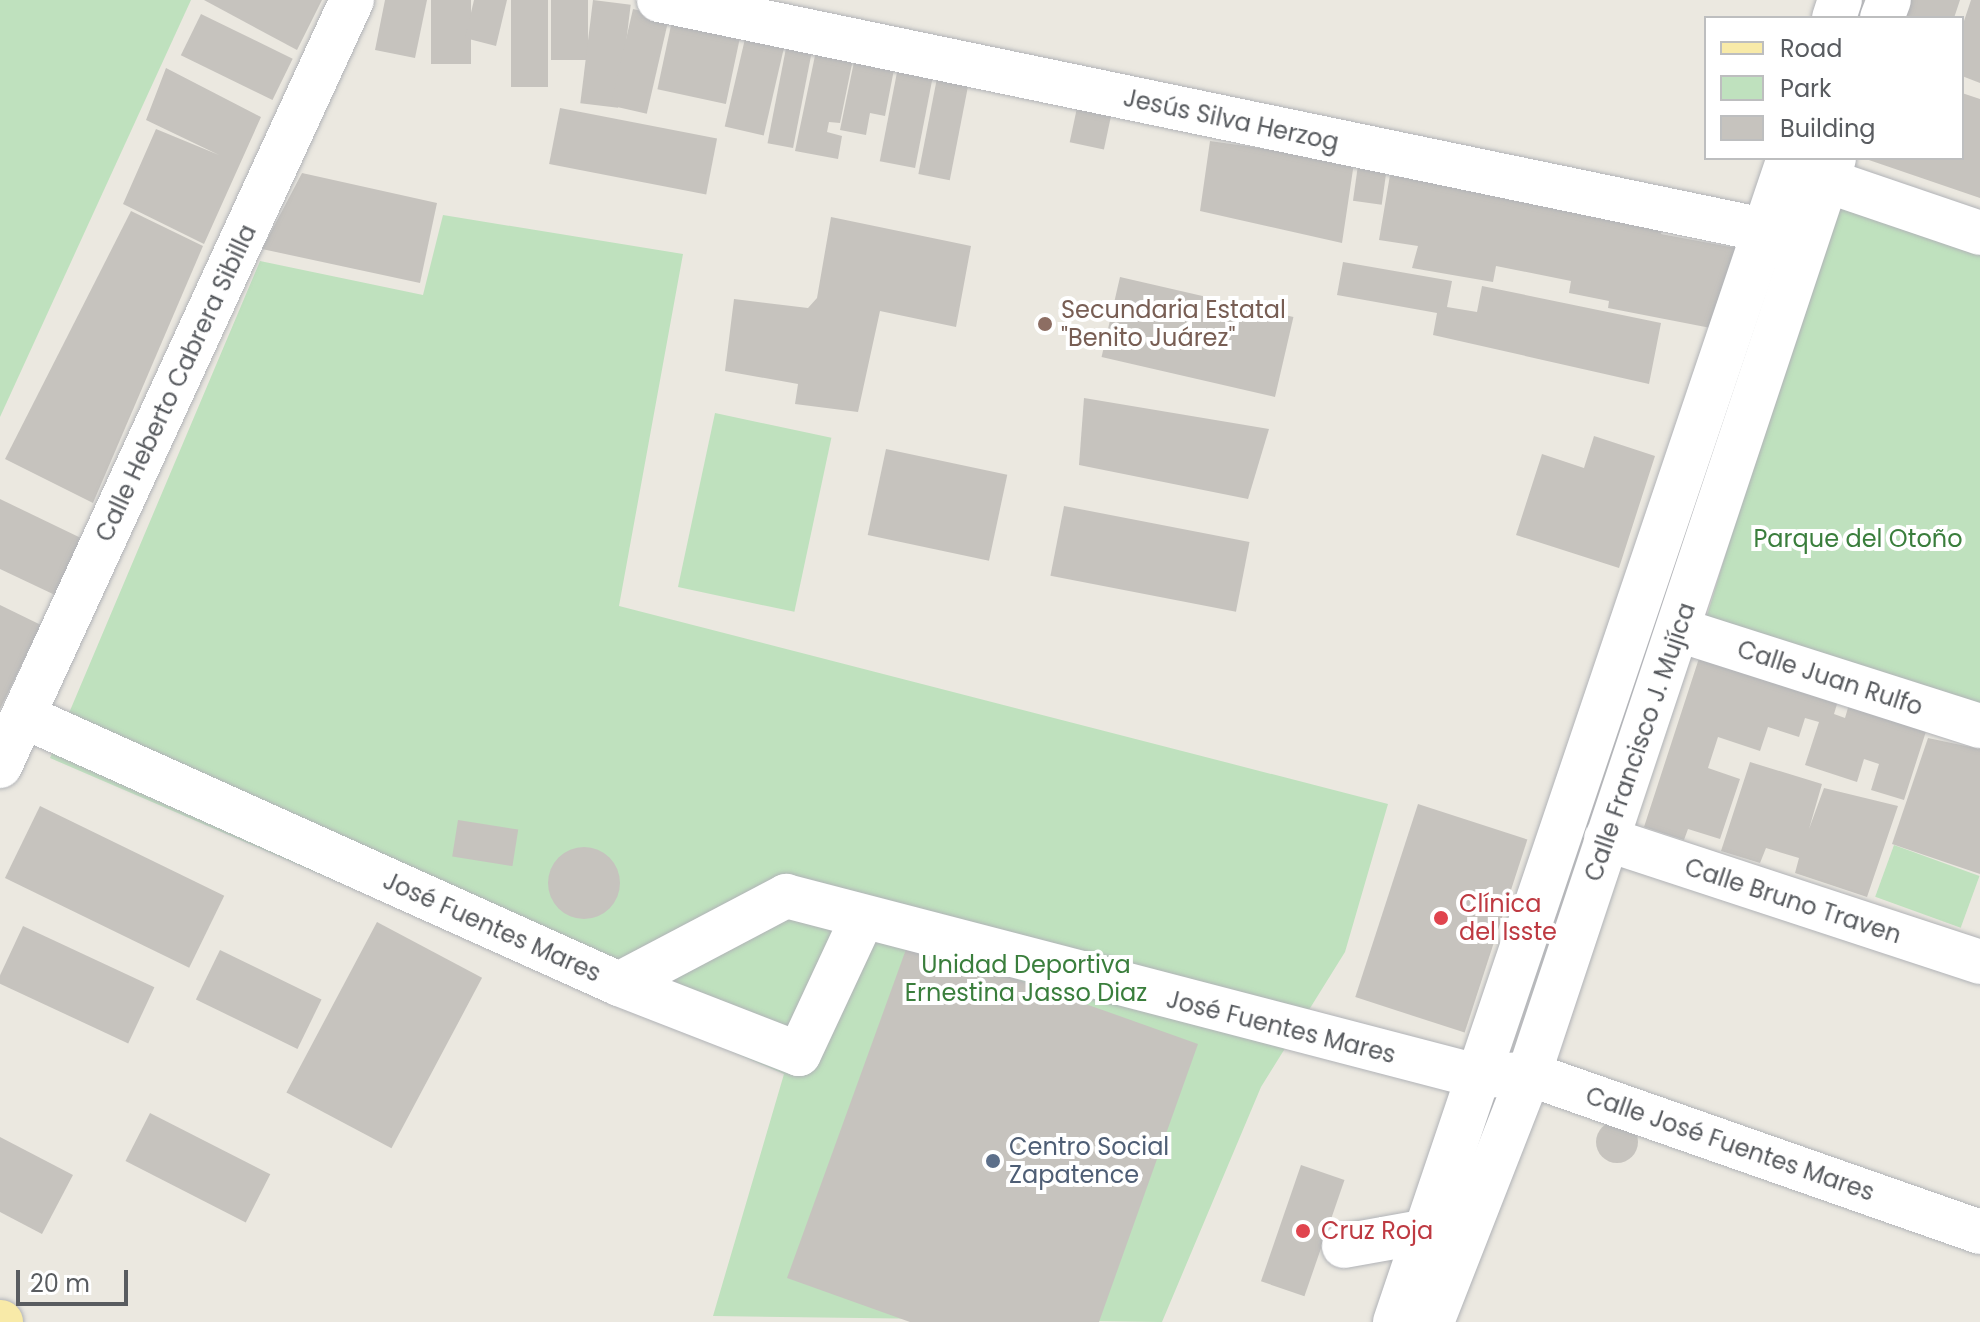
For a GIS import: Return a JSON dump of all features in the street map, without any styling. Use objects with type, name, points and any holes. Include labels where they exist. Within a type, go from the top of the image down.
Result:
[{"type":"street","name":"Calle Heberto Cabrera Sibilla","points":[[0,766],[352,0]]},
{"type":"street","name":"Jesús Silva Herzog","points":[[659,0],[1785,235]]},
{"type":"street","name":"Calle Francisco J. Mujíca","points":[[1395,1322],[1684,472],[1785,235],[1809,166]]},
{"type":"street","points":[[1809,166],[1980,233]]},
{"type":"street","name":"Calle Francisco J. Mujíca","points":[[1432,1322],[1529,1074],[1679,630],[1725,484],[1785,235]]},
{"type":"street","points":[[1684,472],[1725,484]]},
{"type":"street","name":"Calle Juan Rulfo","points":[[1679,630],[1980,726]]},
{"type":"street","name":"José Fuentes Mares","points":[[23,716],[619,984],[786,896],[1477,1076]]},
{"type":"street","name":"Calle Bruno Traven","points":[[1606,839],[1980,962]]},
{"type":"street","points":[[619,984],[799,1054],[863,917]]},
{"type":"street","name":"Calle José Fuentes Mares","points":[[1477,1076],[1529,1074],[1980,1232]]},
{"type":"street","points":[[1344,1246],[1427,1231]]},
{"type":"green space","points":[[0,0],[191,0],[0,417]]},
{"type":"green space","name":"Parque del Otoño","points":[[1836,192],[1980,241],[1980,707],[1706,619]]},
{"type":"green space","name":"Unidad Deportiva Ernestina Jasso Diaz","points":[[443,215],[683,254],[619,606],[1388,804],[1345,952],[1261,1087],[1162,1322],[713,1316],[784,1074],[50,758],[260,261],[423,295]]},
{"type":"green space","points":[[715,413],[831,438],[794,612],[678,587]]},
{"type":"green space","points":[[1894,845],[1980,876],[1961,928],[1875,897]]},
{"type":"building","points":[[204,0],[322,0],[297,50]]},
{"type":"building","points":[[385,0],[427,0],[415,58],[375,50]]},
{"type":"building","points":[[431,0],[471,0],[471,64],[431,64]]},
{"type":"building","points":[[474,0],[507,0],[496,46],[465,38]]},
{"type":"building","points":[[511,0],[548,0],[548,87],[511,87]]},
{"type":"building","points":[[551,0],[588,0],[588,60],[551,60]]},
{"type":"building","points":[[593,0],[631,5],[618,108],[580,103]]},
{"type":"building","points":[[1910,0],[1960,0],[1955,16],[1905,16]]},
{"type":"building","points":[[1971,0],[1980,0],[1980,83],[1964,77],[1964,21]]},
{"type":"building","points":[[633,9],[669,17],[647,114],[611,105]]},
{"type":"building","points":[[201,14],[293,59],[273,100],[181,55]]},
{"type":"building","points":[[673,16],[741,31],[726,104],[657,89]]},
{"type":"building","points":[[747,30],[786,39],[764,135],[725,126]]},
{"type":"building","points":[[787,43],[813,48],[793,148],[768,143]]},
{"type":"building","points":[[817,46],[854,54],[840,123],[829,122],[827,132],[842,136],[838,159],[795,151]]},
{"type":"building","points":[[856,52],[896,59],[885,116],[870,113],[866,135],[840,130]]},
{"type":"building","points":[[899,62],[934,69],[915,168],[880,161]]},
{"type":"building","points":[[166,68],[261,117],[204,244],[123,204],[156,129],[219,155],[146,120]]},
{"type":"building","points":[[938,73],[969,79],[950,180],[918,174]]},
{"type":"building","points":[[1964,94],[1980,99],[1980,198],[1869,160],[1964,160]]},
{"type":"building","points":[[1078,103],[1112,110],[1104,149],[1070,142]]},
{"type":"building","points":[[560,108],[717,139],[706,194],[549,164]]},
{"type":"building","points":[[1210,141],[1273,150],[1274,142],[1355,156],[1342,243],[1200,211]]},
{"type":"building","points":[[1358,165],[1387,169],[1382,205],[1353,201]]},
{"type":"building","points":[[302,173],[437,203],[420,283],[262,249]]},
{"type":"building","points":[[1390,175],[1663,220],[1661,234],[1736,248],[1721,330],[1608,308],[1609,301],[1569,293],[1571,281],[1496,266],[1493,282],[1412,268],[1418,246],[1379,240]]},
{"type":"building","points":[[131,211],[203,246],[93,503],[5,459]]},
{"type":"building","points":[[831,217],[971,246],[956,327],[880,311],[858,412],[795,404],[798,384],[725,371],[734,299],[808,308],[817,298]]},
{"type":"building","points":[[1343,262],[1452,281],[1447,307],[1477,312],[1482,286],[1661,323],[1649,384],[1433,335],[1437,313],[1337,295]]},
{"type":"building","points":[[1120,277],[1293,317],[1275,397],[1102,357]]},
{"type":"building","points":[[1084,398],[1269,429],[1248,499],[1079,465]]},
{"type":"building","points":[[1594,436],[1655,456],[1619,568],[1516,535],[1542,454],[1584,468]]},
{"type":"building","points":[[886,449],[1007,475],[989,561],[868,535]]},
{"type":"building","points":[[0,499],[83,539],[55,595],[0,569]]},
{"type":"building","points":[[1064,506],[1250,542],[1236,612],[1050,576]]},
{"type":"building","points":[[0,605],[41,625],[0,709]]},
{"type":"building","points":[[1703,646],[1841,691],[1834,714],[1845,718],[1852,694],[1930,719],[1904,800],[1871,790],[1879,764],[1864,759],[1857,782],[1805,765],[1819,722],[1805,718],[1799,737],[1768,727],[1760,751],[1718,737],[1708,768],[1740,779],[1720,839],[1688,829],[1684,840],[1644,827]]},
{"type":"building","points":[[1928,738],[1980,749],[1980,874],[1892,844]]},
{"type":"building","points":[[1750,762],[1822,784],[1809,829],[1824,788],[1898,806],[1867,897],[1795,873],[1799,858],[1766,848],[1760,863],[1721,851]]},
{"type":"building","name":"Clínica del Isste","points":[[1418,804],[1527,840],[1465,1033],[1355,997]]},
{"type":"building","points":[[40,806],[224,896],[189,968],[5,878]]},
{"type":"building","points":[[458,820],[518,830],[512,866],[452,857]]},
{"type":"building","points":[[584,847],[604,853],[614,863],[620,883],[614,903],[604,913],[584,919],[564,913],[554,903],[548,883],[554,863],[564,853]]},
{"type":"building","points":[[377,922],[482,978],[391,1148],[286,1092]]},
{"type":"building","points":[[23,926],[154,987],[128,1043],[0,984],[0,975]]},
{"type":"building","name":"Centro Social Zapatence","points":[[909,941],[1198,1044],[1099,1322],[910,1322],[787,1278]]},
{"type":"building","points":[[220,950],[322,1000],[297,1049],[196,999]]},
{"type":"building","points":[[150,1113],[270,1174],[246,1222],[125,1161]]},
{"type":"building","points":[[1617,1121],[1632,1127],[1638,1142],[1632,1157],[1617,1163],[1602,1157],[1596,1142],[1602,1127]]},
{"type":"building","points":[[0,1137],[73,1175],[42,1234],[0,1212]]},
{"type":"building","name":"Cruz Roja","points":[[1301,1165],[1344,1180],[1304,1296],[1261,1281]]},
{"type":"place","name":"Secundaria Estatal \"Benito Juárez\"","points":[[1045,324]]},
{"type":"place","name":"Clínica del Isste","points":[[1441,918]]},
{"type":"place","name":"Centro Social Zapatence","points":[[993,1161]]},
{"type":"place","name":"Cruz Roja","points":[[1303,1231]]}]
